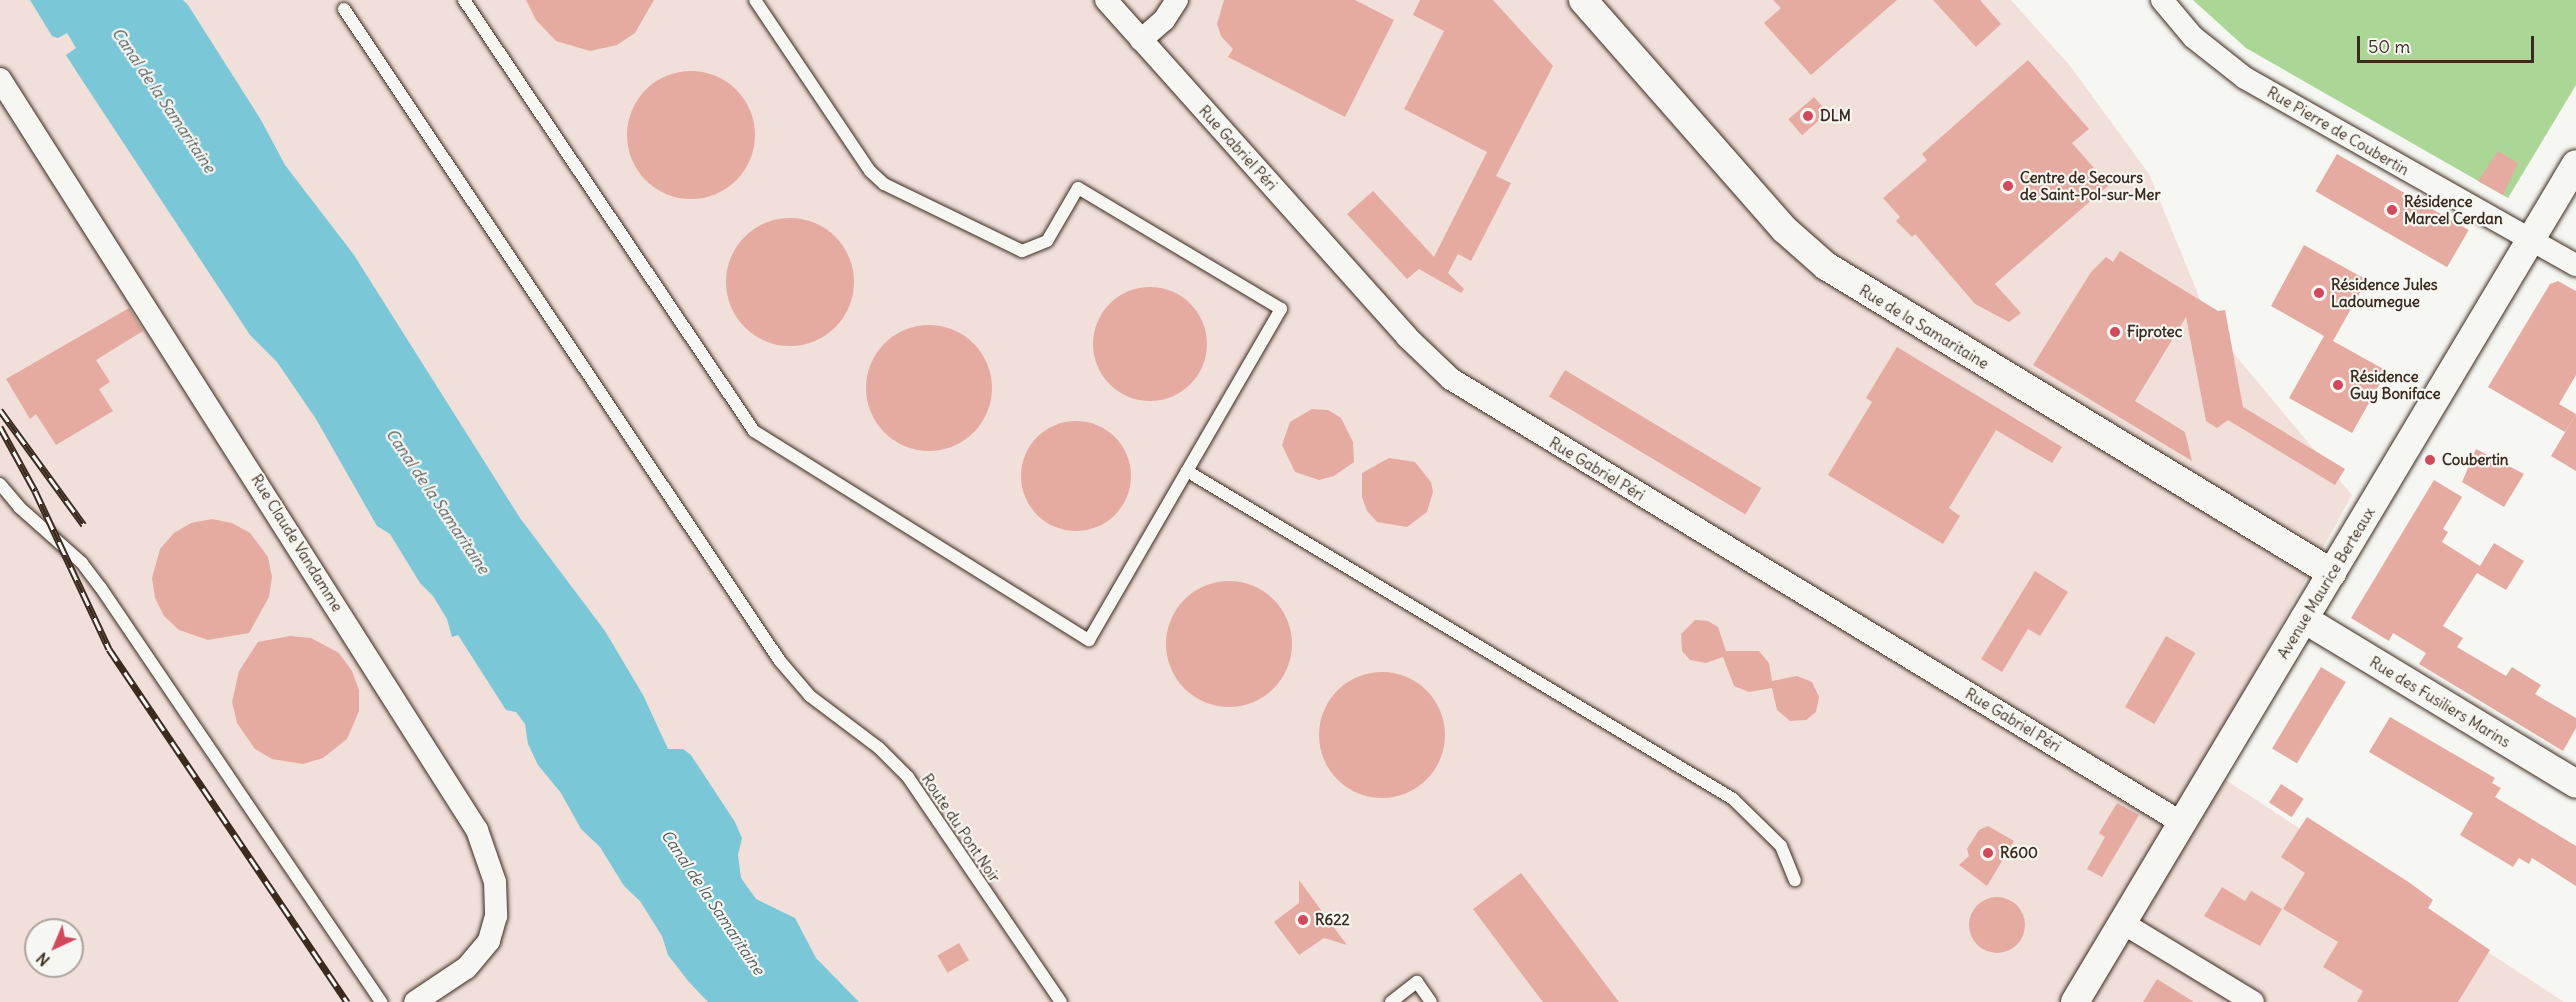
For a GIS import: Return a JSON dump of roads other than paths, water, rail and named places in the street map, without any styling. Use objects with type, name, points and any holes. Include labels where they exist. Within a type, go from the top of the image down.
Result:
[{"type":"street","name":"Rue Gabriel Péri","points":[[1106,0],[1407,337],[1461,387],[2182,823]]},
{"type":"street","points":[[1141,40],[1164,20],[1177,0]]},
{"type":"street","name":"Rue de la Samaritaine","points":[[1583,0],[1784,229],[1826,266],[2332,573]]},
{"type":"street","name":"Rue Pierre de Coubertin","points":[[2162,0],[2193,37],[2238,74],[2576,265]]},
{"type":"street","name":"Rue Claude Vandamme","points":[[0,79],[477,830],[491,867],[496,898],[489,941],[466,969],[416,1002]]},
{"type":"street","name":"Avenue Maurice Berteaux","points":[[2075,1002],[2576,164]]},
{"type":"street","name":"Rue des Fusiliers Marins","points":[[2304,619],[2574,779]]},
{"type":"street","points":[[2122,923],[2253,1002]]},
{"type":"lane","points":[[464,0],[738,412],[770,443],[1089,639],[1281,309],[1078,188],[1047,241],[1022,251],[884,184],[870,171],[755,0]]},
{"type":"lane","name":"Route du Pont Noir","points":[[344,9],[780,661],[810,696],[879,748],[908,777],[1061,1002]]},
{"type":"lane","points":[[1187,471],[1733,799],[1781,846],[1795,880]]},
{"type":"lane","points":[[0,484],[19,507],[82,563],[101,588],[381,1002]]},
{"type":"lane","points":[[1391,1002],[1417,982],[1431,1002]]},
{"type":"water","name":"Canal de la Samaritaine","points":[[30,0],[183,0],[188,5],[261,120],[285,165],[354,255],[520,518],[605,631],[643,695],[668,749],[683,749],[691,755],[735,822],[742,838],[738,855],[741,878],[756,899],[795,918],[816,958],[859,1002],[708,1002],[689,982],[668,955],[662,936],[640,901],[624,886],[600,847],[581,829],[561,793],[538,765],[528,744],[525,724],[516,712],[506,710],[458,635],[452,637],[447,619],[433,596],[420,583],[390,534],[377,526],[316,419],[277,362],[250,335],[80,77],[66,55],[76,48],[67,33],[58,38],[52,36]]},
{"type":"railway","points":[[0,410],[84,525]]},
{"type":"railway","points":[[0,427],[35,491],[109,649],[347,1002]]},
{"type":"place","name":"DLM","points":[[1808,116]]},
{"type":"place","name":"Centre de Secours de Saint-Pol-sur-Mer","points":[[2008,186]]},
{"type":"place","name":"Résidence Marcel Cerdan","points":[[2392,210]]},
{"type":"place","name":"Résidence Jules Ladoumegue","points":[[2319,293]]},
{"type":"place","name":"Fiprotec","points":[[2115,332]]},
{"type":"place","name":"Résidence Guy Boniface","points":[[2338,385]]},
{"type":"place","name":"Coubertin","points":[[2430,460]]},
{"type":"place","name":"R600","points":[[1988,853]]},
{"type":"place","name":"R622","points":[[1303,920]]}]
